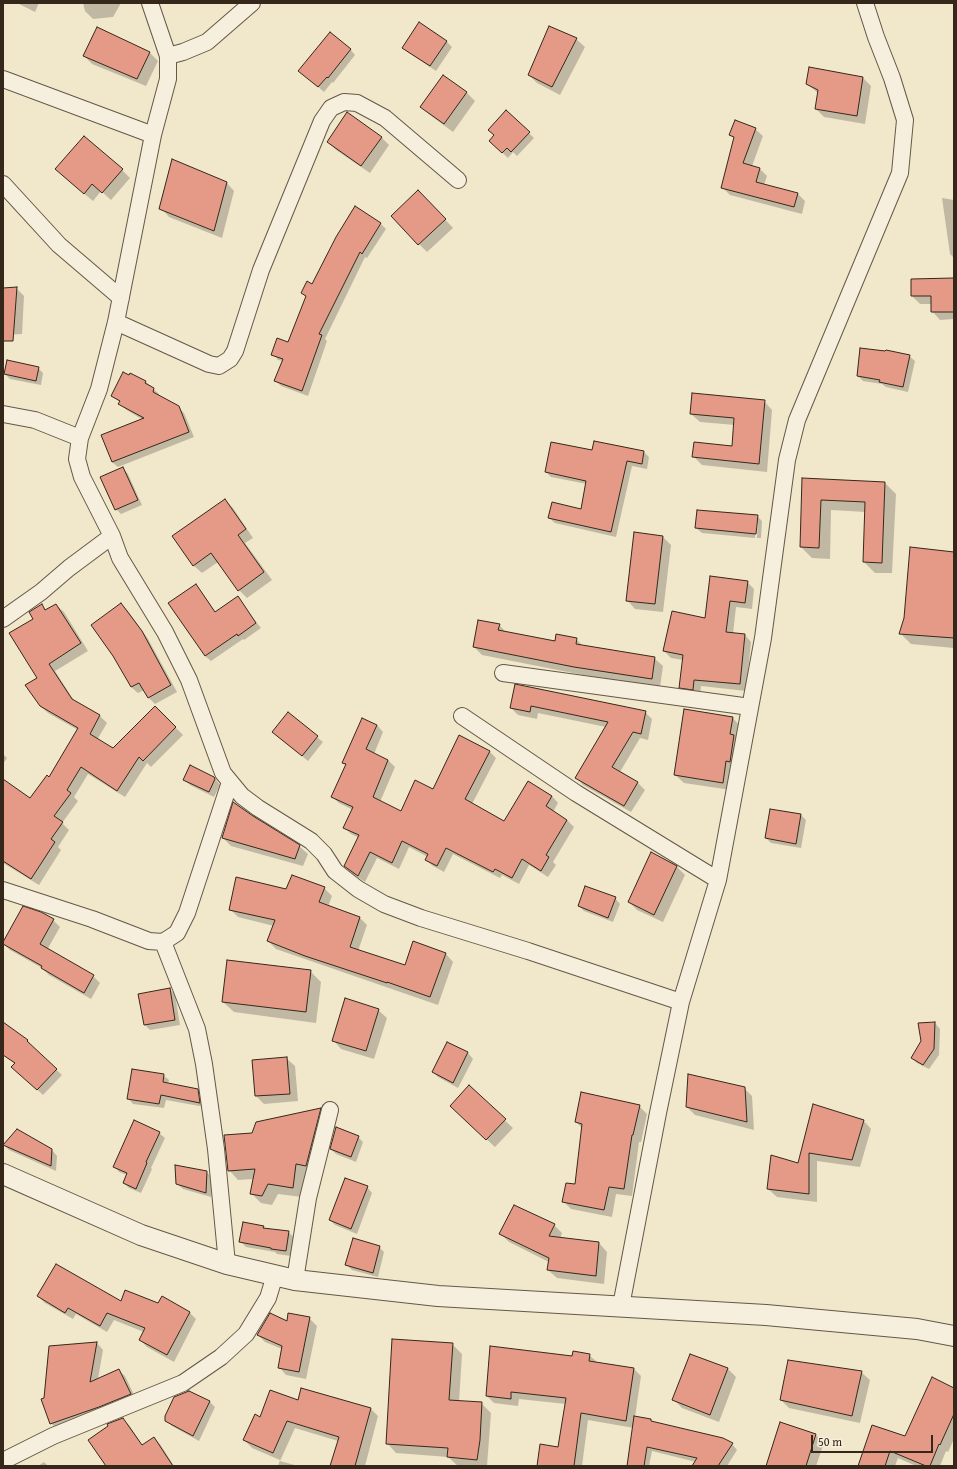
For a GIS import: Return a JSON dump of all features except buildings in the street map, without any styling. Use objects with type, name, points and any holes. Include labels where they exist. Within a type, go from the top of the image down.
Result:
[{"type":"street","points":[[150,3],[168,56],[168,79],[153,135],[116,322],[99,389],[80,438],[77,459],[82,477],[112,536],[120,558],[164,632],[188,680],[223,773],[242,796],[258,808],[311,841],[324,854],[334,871],[358,889],[384,904],[421,918],[528,951],[681,1002]]},
{"type":"street","points":[[168,56],[184,52],[207,42],[252,3]]},
{"type":"street","points":[[621,1306],[681,1002],[718,880],[764,631],[787,460],[797,420],[900,172],[905,120],[892,78],[865,3]]},
{"type":"street","points":[[3,79],[153,135]]},
{"type":"street","points":[[116,322],[209,364],[219,366],[230,359],[235,351],[262,270],[322,121],[331,108],[344,102],[357,103],[385,118],[458,180]]},
{"type":"street","points":[[3,184],[59,245],[121,298]]},
{"type":"street","points":[[3,414],[35,420],[80,438]]},
{"type":"street","points":[[3,620],[112,536]]},
{"type":"street","points":[[503,674],[750,707]]},
{"type":"street","points":[[462,716],[576,793],[718,880]]},
{"type":"street","points":[[3,890],[92,919],[149,941],[163,942],[178,933],[187,913],[230,782]]},
{"type":"street","points":[[163,942],[197,1029],[204,1064],[216,1149],[227,1264]]},
{"type":"street","points":[[295,1280],[308,1198],[330,1110]]},
{"type":"street","points":[[3,1174],[141,1234],[227,1264],[295,1280],[438,1296],[782,1317],[917,1329],[954,1336]]},
{"type":"street","points":[[3,1461],[53,1436],[183,1383],[221,1358],[246,1334],[268,1298],[276,1275]]}]
